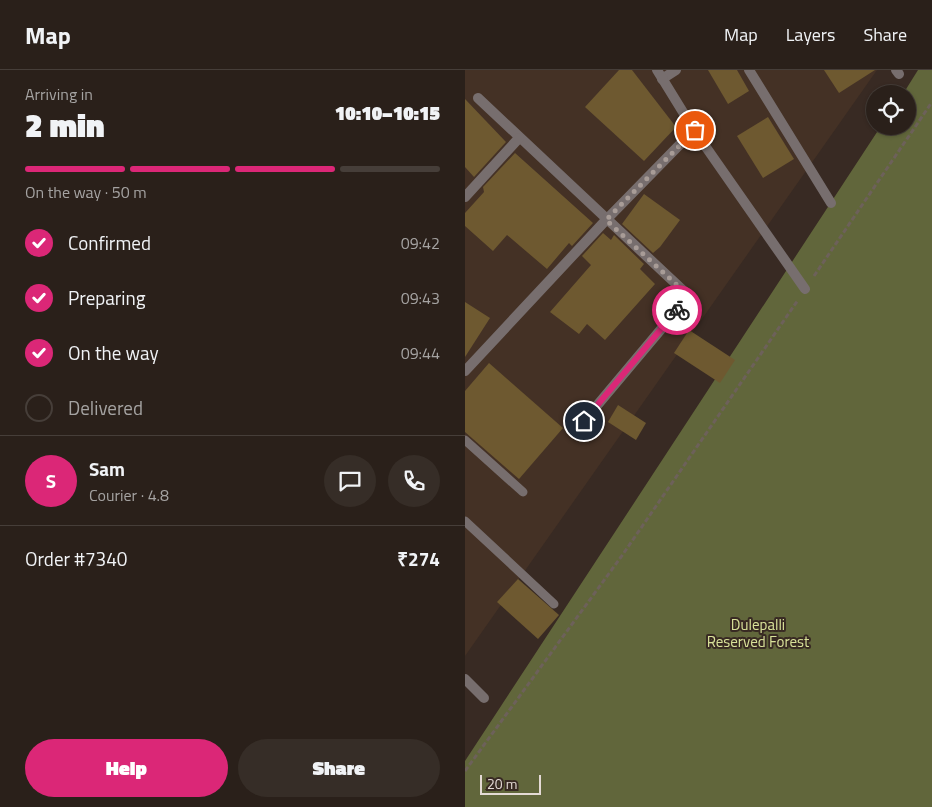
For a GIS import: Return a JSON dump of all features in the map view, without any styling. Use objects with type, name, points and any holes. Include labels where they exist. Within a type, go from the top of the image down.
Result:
[{"type":"street","points":[[676,70],[660,74],[695,130],[805,289]]},
{"type":"street","points":[[749,70],[831,203]]},
{"type":"street","points":[[478,98],[689,296],[584,421]]},
{"type":"street","points":[[465,371],[606,220],[695,130]]},
{"type":"street","points":[[465,197],[519,138]]},
{"type":"street","points":[[465,679],[484,698]]},
{"type":"lane","points":[[465,440],[523,492]]},
{"type":"lane","points":[[465,520],[554,604]]},
{"type":"path","points":[[465,771],[621,557],[932,102]]},
{"type":"shaded area","points":[[465,70],[877,70],[866,85],[465,656]]},
{"type":"green space","name":"Dulepalli Reserved Forest","points":[[918,70],[932,70],[932,807],[465,807],[465,761],[875,135],[916,135],[916,85],[909,85]]},
{"type":"building","points":[[619,70],[632,70],[676,127],[644,161],[585,107]]},
{"type":"building","points":[[708,70],[737,70],[749,91],[728,104]]},
{"type":"building","points":[[824,70],[875,70],[839,93]]},
{"type":"building","points":[[465,99],[506,142],[474,177],[465,167]]},
{"type":"building","points":[[768,117],[794,159],[763,178],[737,136]]},
{"type":"building","points":[[515,153],[593,223],[572,246],[569,243],[547,269],[507,235],[493,251],[465,226],[465,213],[484,192],[483,187]]},
{"type":"building","points":[[644,194],[680,220],[660,247],[653,253],[622,224]]},
{"type":"building","points":[[603,233],[611,240],[614,235],[644,264],[640,269],[655,284],[605,340],[587,324],[579,334],[550,312],[591,265],[582,256]]},
{"type":"building","points":[[465,302],[490,318],[465,357]]},
{"type":"building","points":[[689,330],[735,360],[720,383],[674,353]]},
{"type":"building","points":[[489,363],[563,428],[519,479],[465,432],[465,391]]},
{"type":"building","points":[[618,405],[646,423],[636,440],[608,422]]},
{"type":"building","points":[[518,579],[559,615],[538,639],[497,602]]},
{"type":"way so far","points":[[677,310],[689,296],[606,220],[695,130]]},
{"type":"route","points":[[584,421],[677,310]]}]
